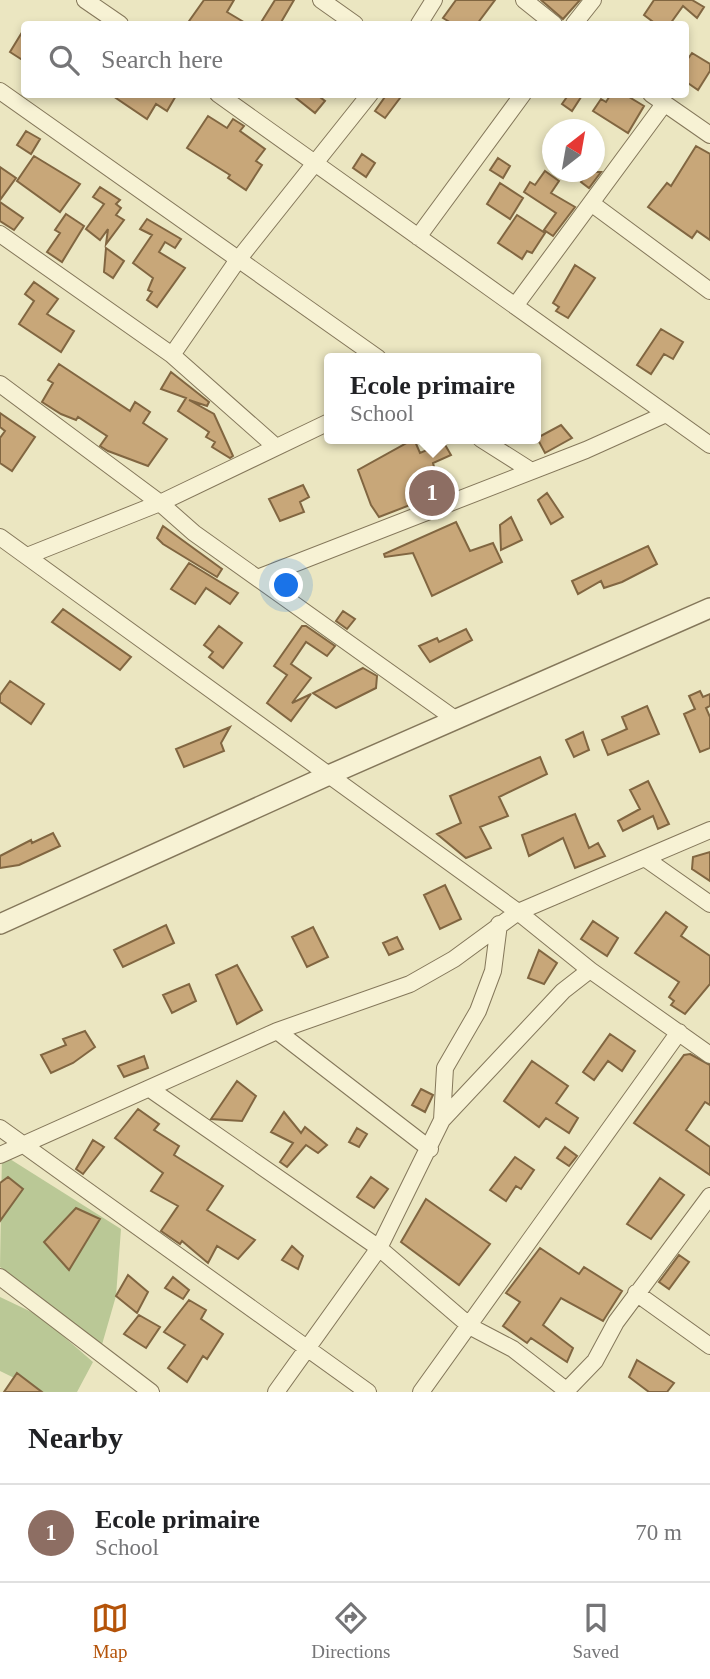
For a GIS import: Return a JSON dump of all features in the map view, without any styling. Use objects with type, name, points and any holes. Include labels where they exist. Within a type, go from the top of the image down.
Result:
[{"type":"street","points":[[85,0],[116,21]]},
{"type":"street","points":[[321,0],[351,21]]},
{"type":"street","points":[[421,21],[434,0]]},
{"type":"street","points":[[524,0],[550,21]]},
{"type":"street","points":[[576,21],[593,0]]},
{"type":"street","points":[[0,91],[237,261],[323,317],[371,353]]},
{"type":"street","points":[[224,98],[710,445]]},
{"type":"street","points":[[172,355],[237,261],[367,98]]},
{"type":"street","points":[[418,237],[520,98]]},
{"type":"street","points":[[515,306],[591,203],[657,99],[710,135]]},
{"type":"street","points":[[591,203],[710,290]]},
{"type":"street","points":[[0,234],[172,355],[276,447]]},
{"type":"street","points":[[0,384],[160,503],[194,533],[260,577],[455,719]]},
{"type":"street","points":[[260,577],[666,414]]},
{"type":"street","points":[[27,556],[160,503],[324,424]]},
{"type":"street","points":[[489,444],[530,470]]},
{"type":"street","points":[[0,537],[518,912],[590,970],[710,1055]]},
{"type":"street","points":[[0,924],[329,775],[710,608]]},
{"type":"street","points":[[0,1155],[278,1031],[410,984],[454,959],[518,912],[710,830]]},
{"type":"street","points":[[646,859],[710,904]]},
{"type":"street","points":[[276,1392],[380,1248],[430,1149],[442,1120],[445,1068],[478,1011],[493,971],[499,925]]},
{"type":"street","points":[[442,1120],[563,991],[590,970]]},
{"type":"street","points":[[278,1031],[430,1149]]},
{"type":"street","points":[[421,1392],[471,1327],[679,1032]]},
{"type":"street","points":[[150,1088],[380,1248],[471,1327],[513,1349],[566,1391],[595,1361],[636,1293],[710,1196]]},
{"type":"street","points":[[0,1128],[368,1392]]},
{"type":"street","points":[[0,1277],[151,1392]]},
{"type":"street","points":[[636,1293],[710,1346]]},
{"type":"green space","points":[[2,1154],[121,1229],[116,1296],[101,1348],[0,1267]]},
{"type":"green space","points":[[0,1297],[40,1316],[93,1362],[77,1392],[43,1392],[0,1371]]},
{"type":"building","points":[[204,0],[234,0],[227,12],[242,21],[189,21]]},
{"type":"building","points":[[275,0],[294,0],[282,21],[262,21]]},
{"type":"building","points":[[456,0],[495,0],[479,21],[448,21],[443,18]]},
{"type":"building","points":[[541,0],[580,0],[563,19]]},
{"type":"building","points":[[654,0],[692,0],[704,7],[697,18],[683,6],[672,21],[652,21],[644,15]]},
{"type":"building","points":[[21,34],[21,59],[10,52]]},
{"type":"building","points":[[692,53],[710,64],[710,71],[698,90],[689,84],[689,57]]},
{"type":"building","points":[[116,98],[175,98],[167,111],[156,104],[147,119]]},
{"type":"building","points":[[296,98],[321,98],[325,101],[315,113]]},
{"type":"building","points":[[384,98],[400,98],[385,118],[375,111]]},
{"type":"building","points":[[566,98],[580,98],[572,111],[562,104]]},
{"type":"building","points":[[608,98],[631,98],[644,106],[628,133],[593,111],[601,99],[606,102]]},
{"type":"building","points":[[208,116],[227,128],[233,119],[244,126],[240,131],[265,149],[256,161],[262,165],[246,190],[228,178],[230,175],[187,148]]},
{"type":"building","points":[[26,131],[40,139],[31,154],[17,145]]},
{"type":"building","points":[[696,146],[710,154],[710,240],[697,231],[692,238],[648,207],[667,183],[671,186]]},
{"type":"building","points":[[362,154],[375,163],[366,177],[353,168]]},
{"type":"building","points":[[34,156],[80,184],[60,212],[17,181]]},
{"type":"building","points":[[498,158],[510,166],[503,178],[490,170]]},
{"type":"building","points":[[0,167],[16,178],[0,200]]},
{"type":"building","points":[[542,175],[542,182],[558,182],[551,193],[575,207],[553,236],[544,230],[556,213],[524,192],[530,182],[535,185]]},
{"type":"building","points":[[581,182],[594,182],[589,188]]},
{"type":"building","points":[[500,183],[523,198],[510,219],[487,204]]},
{"type":"building","points":[[100,187],[120,200],[116,204],[121,208],[116,215],[124,220],[106,244],[108,229],[100,240],[86,229],[104,204],[93,197]]},
{"type":"building","points":[[0,202],[23,218],[14,230],[0,221]]},
{"type":"building","points":[[66,214],[84,226],[62,262],[47,252],[60,233],[55,230]]},
{"type":"building","points":[[517,215],[545,233],[532,253],[527,251],[522,259],[498,243]]},
{"type":"building","points":[[147,219],[181,239],[175,248],[165,242],[159,252],[185,268],[157,307],[147,300],[152,292],[148,290],[153,278],[133,263],[152,235],[140,229]]},
{"type":"building","points":[[106,248],[124,261],[113,278],[104,272]]},
{"type":"building","points":[[575,265],[595,278],[568,318],[556,311],[559,307],[553,303]]},
{"type":"building","points":[[34,282],[58,299],[47,314],[74,331],[61,352],[19,324],[34,301],[25,294]]},
{"type":"building","points":[[661,329],[683,342],[673,359],[664,354],[651,374],[637,365]]},
{"type":"building","points":[[59,364],[130,411],[135,402],[150,412],[143,423],[167,439],[148,466],[108,451],[100,446],[107,436],[78,417],[76,420],[61,414],[42,402],[53,383],[48,380]]},
{"type":"building","points":[[171,372],[209,402],[207,406],[189,400],[214,414],[233,456],[230,458],[212,447],[215,442],[206,437],[209,432],[178,411],[186,398],[161,389]]},
{"type":"building","points":[[0,413],[35,437],[12,471],[0,463],[0,438],[5,431],[0,427]]},
{"type":"building","points":[[561,425],[572,438],[545,453],[540,444],[541,436]]},
{"type":"building","points":[[405,444],[416,444],[420,453],[445,444],[451,455],[433,463],[441,493],[379,517],[371,505],[358,470]]},
{"type":"building","points":[[303,485],[309,497],[300,502],[304,512],[280,521],[269,499]]},
{"type":"building","points":[[547,493],[563,517],[551,524],[538,500]]},
{"type":"building","points":[[511,517],[522,540],[501,550],[500,525]]},
{"type":"building","points":[[456,522],[470,551],[493,543],[502,562],[432,596],[413,553],[385,557],[384,554]]},
{"type":"building","points":[[163,526],[222,569],[217,577],[163,544],[157,538]]},
{"type":"building","points":[[648,546],[657,564],[622,582],[604,588],[601,581],[578,594],[572,581]]},
{"type":"building","points":[[189,563],[238,593],[230,604],[206,588],[195,604],[171,589]]},
{"type":"building","points":[[63,609],[131,657],[120,670],[52,622]]},
{"type":"building","points":[[343,611],[355,619],[347,629],[336,621]]},
{"type":"building","points":[[219,626],[242,643],[223,668],[209,657],[213,652],[204,645]]},
{"type":"building","points":[[302,626],[335,646],[327,656],[306,642],[291,664],[311,678],[292,703],[311,694],[291,721],[267,703],[287,675],[274,666]]},
{"type":"building","points":[[466,629],[472,640],[430,662],[419,646],[437,638],[439,642]]},
{"type":"building","points":[[363,668],[377,676],[376,688],[336,708],[313,693]]},
{"type":"building","points":[[10,681],[44,704],[31,724],[0,702],[0,695]]},
{"type":"building","points":[[700,691],[703,697],[710,694],[710,706],[706,708],[710,717],[710,748],[700,752],[684,714],[695,709],[689,696]]},
{"type":"building","points":[[647,706],[659,734],[608,755],[602,740],[627,729],[622,717]]},
{"type":"building","points":[[230,727],[221,743],[224,751],[184,767],[176,749]]},
{"type":"building","points":[[583,732],[589,750],[574,757],[566,740]]},
{"type":"building","points":[[540,757],[547,774],[499,797],[508,816],[480,827],[491,848],[466,858],[437,834],[461,823],[450,796]]},
{"type":"building","points":[[648,781],[669,824],[658,829],[653,816],[623,831],[618,821],[640,809],[630,790]]},
{"type":"building","points":[[575,814],[589,848],[598,843],[605,856],[575,868],[563,838],[529,856],[522,835]]},
{"type":"building","points":[[53,833],[60,846],[19,865],[0,868],[0,856],[31,840],[32,843]]},
{"type":"building","points":[[710,852],[710,881],[692,869],[693,857]]},
{"type":"building","points":[[445,885],[461,919],[440,929],[424,895]]},
{"type":"building","points":[[666,912],[687,927],[681,936],[710,956],[710,984],[685,1014],[671,1005],[674,1001],[669,997],[679,982],[635,953]]},
{"type":"building","points":[[593,921],[618,938],[607,956],[581,939]]},
{"type":"building","points":[[166,925],[174,943],[123,967],[114,950]]},
{"type":"building","points":[[313,927],[328,957],[307,967],[292,937]]},
{"type":"building","points":[[397,937],[403,949],[389,955],[383,943]]},
{"type":"building","points":[[539,950],[557,963],[544,984],[528,978]]},
{"type":"building","points":[[237,965],[262,1010],[237,1024],[216,975]]},
{"type":"building","points":[[189,984],[196,1001],[172,1013],[163,995]]},
{"type":"building","points":[[85,1031],[95,1047],[73,1063],[51,1073],[41,1055],[66,1045],[63,1039]]},
{"type":"building","points":[[610,1034],[635,1051],[622,1071],[608,1061],[594,1080],[583,1072]]},
{"type":"building","points":[[690,1054],[710,1065],[710,1105],[705,1102],[686,1130],[710,1147],[710,1175],[634,1123],[684,1055]]},
{"type":"building","points":[[144,1056],[148,1068],[124,1077],[118,1066]]},
{"type":"building","points":[[532,1061],[568,1086],[556,1103],[578,1118],[569,1133],[546,1118],[539,1127],[504,1101]]},
{"type":"building","points":[[237,1081],[256,1096],[242,1121],[211,1119]]},
{"type":"building","points":[[421,1089],[433,1095],[425,1112],[412,1105]]},
{"type":"building","points":[[138,1109],[159,1124],[154,1130],[179,1146],[174,1155],[223,1186],[207,1210],[255,1240],[238,1259],[217,1246],[208,1263],[182,1241],[180,1244],[161,1231],[178,1206],[151,1191],[163,1173],[115,1138]]},
{"type":"building","points":[[284,1112],[301,1133],[305,1127],[327,1145],[318,1153],[306,1145],[287,1167],[280,1162],[293,1143],[271,1132]]},
{"type":"building","points":[[357,1128],[367,1134],[359,1147],[349,1142]]},
{"type":"building","points":[[93,1140],[104,1147],[83,1174],[76,1169]]},
{"type":"building","points":[[565,1147],[577,1156],[569,1166],[557,1158]]},
{"type":"building","points":[[515,1157],[534,1170],[521,1189],[516,1186],[506,1201],[490,1190]]},
{"type":"building","points":[[8,1177],[23,1189],[0,1221],[0,1183]]},
{"type":"building","points":[[371,1177],[388,1189],[374,1208],[357,1197]]},
{"type":"building","points":[[660,1178],[684,1195],[651,1239],[627,1224]]},
{"type":"building","points":[[426,1199],[490,1244],[459,1285],[401,1242]]},
{"type":"building","points":[[76,1208],[100,1219],[69,1270],[44,1242]]},
{"type":"building","points":[[292,1246],[303,1256],[298,1269],[282,1260]]},
{"type":"building","points":[[540,1248],[579,1274],[584,1267],[622,1291],[603,1321],[561,1298],[543,1325],[573,1348],[567,1362],[531,1338],[527,1343],[503,1326],[520,1302],[506,1293]]},
{"type":"building","points":[[679,1255],[689,1262],[669,1289],[659,1282]]},
{"type":"building","points":[[128,1275],[148,1292],[137,1313],[116,1296]]},
{"type":"building","points":[[173,1277],[189,1290],[183,1299],[165,1288]]},
{"type":"building","points":[[189,1300],[206,1310],[201,1319],[223,1334],[207,1359],[203,1356],[187,1382],[168,1368],[185,1345],[164,1332]]},
{"type":"building","points":[[139,1315],[160,1327],[146,1348],[124,1334]]},
{"type":"building","points":[[637,1360],[674,1383],[667,1392],[649,1392],[629,1377]]},
{"type":"building","points":[[17,1373],[42,1392],[4,1392]]},
{"type":"place","name":"Ecole primaire","points":[[432,493]]}]
